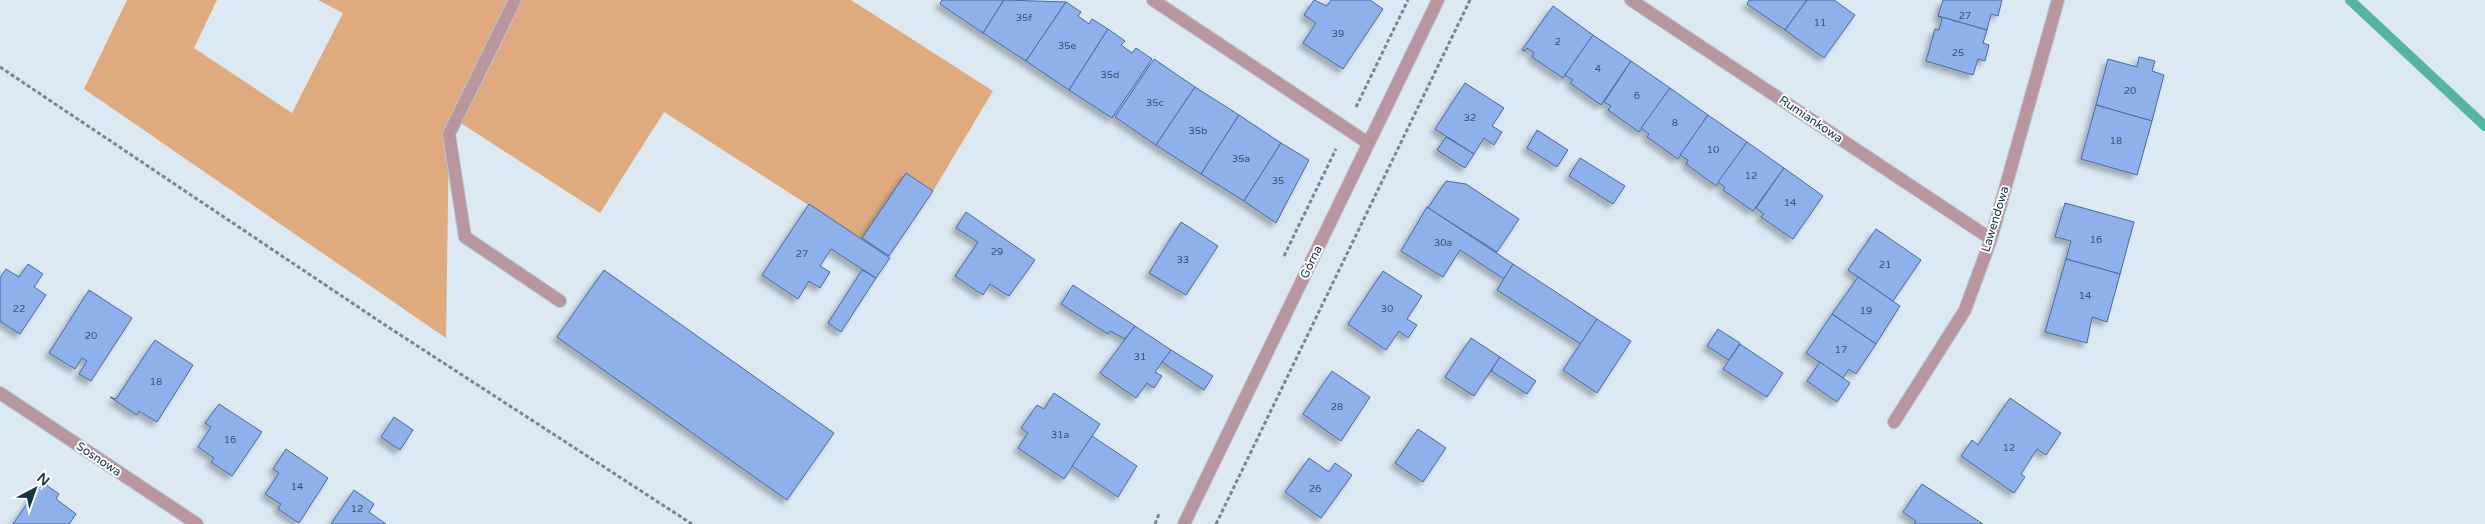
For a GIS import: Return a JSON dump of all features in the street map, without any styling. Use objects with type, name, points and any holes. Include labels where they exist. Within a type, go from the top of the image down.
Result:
[{"type":"street","points":[[1153,0],[1368,143]]},
{"type":"street","name":"Górna","points":[[1184,524],[1438,0]]},
{"type":"street","name":"Rumiankowa","points":[[1632,0],[1991,239]]},
{"type":"street","name":"Lawendowa","points":[[1894,422],[1965,310],[1991,239],[2058,0]]},
{"type":"street","points":[[510,2],[449,134],[465,237],[560,301]]},
{"type":"street","name":"Sosnowa","points":[[0,393],[197,524]]},
{"type":"path","points":[[1216,524],[1470,0]]},
{"type":"path","points":[[0,67],[384,324],[692,524]]},
{"type":"shaded area","points":[[127,0],[217,0],[194,48],[292,113],[343,13],[318,0],[851,0],[993,91],[933,191],[906,173],[861,239],[664,112],[600,213],[456,120],[449,135],[446,338],[84,89]]},
{"type":"building","points":[[942,0],[1004,0],[983,33],[940,4]]},
{"type":"building","points":[[1004,0],[1066,2],[1026,61],[983,33]]},
{"type":"building","points":[[1314,0],[1327,6],[1331,0],[1370,0],[1383,9],[1343,69],[1303,43],[1316,23],[1304,15]]},
{"type":"building","points":[[1749,0],[1807,0],[1785,30],[1747,4]]},
{"type":"building","points":[[1807,0],[1834,0],[1855,15],[1824,58],[1785,30]]},
{"type":"building","points":[[1943,0],[2002,0],[1998,16],[1991,14],[1987,30],[1938,16]]},
{"type":"building","points":[[1066,2],[1081,12],[1078,16],[1089,24],[1092,19],[1108,29],[1069,90],[1026,61]]},
{"type":"building","points":[[1553,6],[1593,35],[1563,78],[1532,57],[1534,53],[1527,48],[1525,51],[1522,50]]},
{"type":"building","points":[[1938,16],[1987,30],[1983,43],[1989,45],[1985,61],[1978,59],[1973,75],[1926,61],[1935,29],[1939,30],[1942,19]]},
{"type":"building","points":[[1108,29],[1125,41],[1121,45],[1132,53],[1136,48],[1152,59],[1112,118],[1069,90]]},
{"type":"building","points":[[1593,35],[1631,61],[1601,105],[1570,83],[1573,80],[1565,75]]},
{"type":"building","points":[[2139,57],[2155,61],[2152,71],[2164,75],[2152,121],[2096,105],[2108,59],[2137,67]]},
{"type":"building","points":[[1154,59],[1195,87],[1156,145],[1115,117]]},
{"type":"building","points":[[1631,61],[1670,88],[1639,132],[1608,110],[1611,106],[1604,102]]},
{"type":"building","points":[[1465,83],[1504,108],[1492,126],[1502,132],[1494,145],[1484,138],[1474,154],[1435,129]]},
{"type":"building","points":[[1195,87],[1239,115],[1201,174],[1156,145]]},
{"type":"building","points":[[1670,88],[1708,115],[1678,159],[1647,137],[1649,134],[1641,128]]},
{"type":"building","points":[[2096,105],[2152,121],[2137,175],[2081,159]]},
{"type":"building","points":[[1239,115],[1281,143],[1244,201],[1201,174]]},
{"type":"building","points":[[1708,115],[1747,142],[1716,186],[1686,164],[1688,160],[1680,155]]},
{"type":"building","points":[[1537,130],[1568,150],[1557,167],[1527,148]]},
{"type":"building","points":[[1446,137],[1474,154],[1465,168],[1437,150]]},
{"type":"building","points":[[1747,142],[1784,168],[1753,211],[1723,190],[1725,187],[1718,182]]},
{"type":"building","points":[[1281,143],[1309,160],[1276,223],[1244,201]]},
{"type":"building","points":[[1580,158],[1625,186],[1613,204],[1569,176]]},
{"type":"building","points":[[1784,168],[1823,196],[1793,239],[1761,217],[1764,214],[1756,208]]},
{"type":"building","points":[[906,173],[933,191],[889,256],[862,238]]},
{"type":"building","points":[[1446,181],[1466,184],[1519,219],[1497,252],[1428,208]]},
{"type":"building","points":[[2065,203],[2134,222],[2120,274],[2066,259],[2071,241],[2055,237]]},
{"type":"building","points":[[809,204],[890,258],[876,278],[831,249],[820,266],[830,272],[820,288],[809,281],[798,299],[762,275]]},
{"type":"building","points":[[1427,207],[1513,264],[1504,279],[1460,250],[1443,277],[1401,251]]},
{"type":"building","points":[[966,212],[1035,260],[1009,296],[990,284],[983,295],[955,276],[978,242],[956,228]]},
{"type":"building","points":[[1181,222],[1218,246],[1186,295],[1149,273]]},
{"type":"building","points":[[1876,229],[1921,260],[1893,301],[1848,270]]},
{"type":"building","points":[[2066,259],[2120,274],[2107,322],[2092,317],[2087,343],[2045,332]]},
{"type":"building","points":[[28,264],[43,274],[34,287],[46,295],[20,334],[0,321],[0,278],[6,269],[19,277]]},
{"type":"building","points":[[1513,264],[1597,319],[1581,344],[1497,290]]},
{"type":"building","points":[[604,270],[834,433],[787,500],[557,337]]},
{"type":"building","points":[[862,270],[876,278],[841,332],[828,323]]},
{"type":"building","points":[[1383,271],[1422,296],[1407,319],[1417,325],[1408,338],[1399,331],[1386,350],[1348,324]]},
{"type":"building","points":[[1858,277],[1900,306],[1876,344],[1832,314]]},
{"type":"building","points":[[1073,285],[1135,326],[1125,339],[1110,331],[1108,334],[1061,304]]},
{"type":"building","points":[[89,290],[132,318],[91,381],[79,374],[87,361],[82,358],[75,369],[49,353]]},
{"type":"building","points":[[1832,314],[1876,344],[1856,374],[1849,369],[1843,378],[1806,353]]},
{"type":"building","points":[[1597,319],[1631,341],[1597,393],[1563,370]]},
{"type":"building","points":[[1135,326],[1171,350],[1155,372],[1162,376],[1154,388],[1147,383],[1136,398],[1100,373]]},
{"type":"building","points":[[1718,329],[1740,343],[1729,360],[1707,346]]},
{"type":"building","points":[[1471,338],[1500,357],[1474,396],[1445,377]]},
{"type":"building","points":[[155,340],[193,365],[157,422],[139,411],[137,415],[110,397],[116,399]]},
{"type":"building","points":[[1740,344],[1783,373],[1767,397],[1723,369]]},
{"type":"building","points":[[1171,350],[1213,376],[1204,390],[1162,362]]},
{"type":"building","points":[[1500,357],[1536,381],[1527,394],[1491,371]]},
{"type":"building","points":[[1820,362],[1850,383],[1837,402],[1807,381]]},
{"type":"building","points":[[1332,371],[1370,397],[1341,441],[1303,414]]},
{"type":"building","points":[[1054,393],[1100,424],[1064,479],[1018,448],[1028,433],[1021,428],[1037,405],[1044,409]]},
{"type":"building","points":[[2010,398],[2061,433],[2046,455],[2037,449],[2021,474],[2025,477],[2014,493],[1961,456],[1972,440],[1978,445]]},
{"type":"building","points":[[219,404],[262,432],[232,476],[211,462],[214,458],[198,447],[211,427],[205,423]]},
{"type":"building","points":[[394,417],[413,430],[400,450],[381,437]]},
{"type":"building","points":[[1418,429],[1446,448],[1423,482],[1395,463]]},
{"type":"building","points":[[1092,436],[1137,466],[1118,497],[1072,466]]},
{"type":"building","points":[[286,449],[328,478],[299,523],[278,509],[281,504],[265,494],[279,473],[273,469]]},
{"type":"building","points":[[1309,458],[1329,472],[1335,463],[1352,475],[1321,518],[1285,492]]},
{"type":"building","points":[[42,482],[59,494],[56,499],[76,514],[69,524],[13,524]]},
{"type":"building","points":[[1922,484],[1983,524],[1914,524],[1916,521],[1903,512]]},
{"type":"building","points":[[354,490],[374,504],[369,512],[386,524],[331,524]]},
{"type":"waterway","points":[[2350,0],[2485,126]]}]
